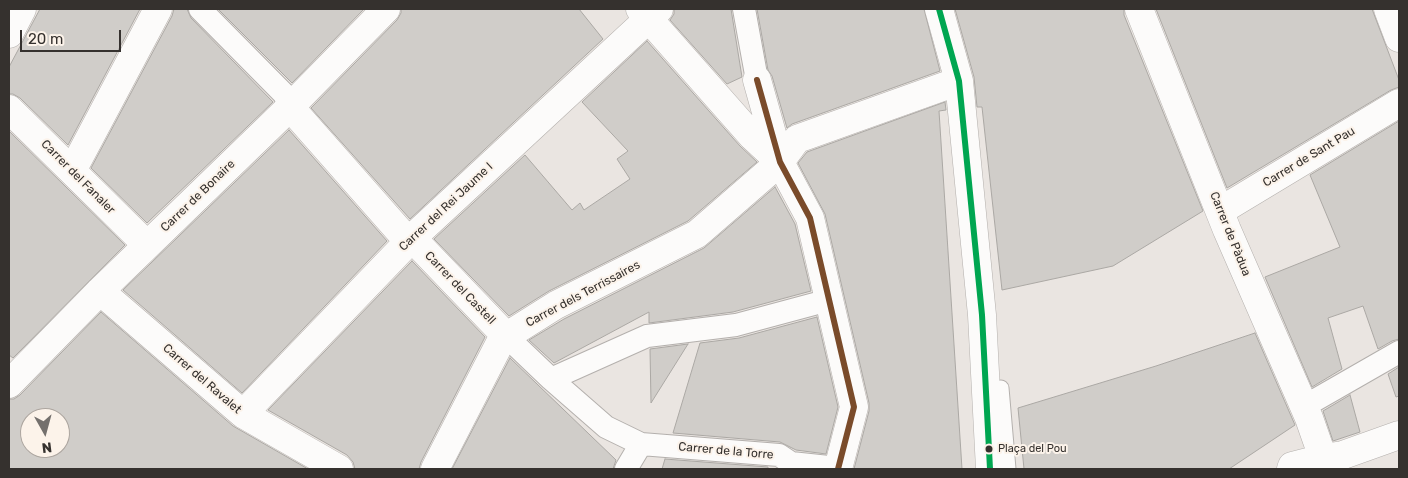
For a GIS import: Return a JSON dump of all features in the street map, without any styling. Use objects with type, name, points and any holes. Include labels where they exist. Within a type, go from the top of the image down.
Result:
[{"type":"street","points":[[9,34],[22,9]]},
{"type":"street","points":[[72,171],[158,9]]},
{"type":"street","points":[[200,9],[284,94],[290,107]]},
{"type":"street","name":"Carrer de Bonaire","points":[[9,384],[100,291],[290,107],[386,9]]},
{"type":"street","points":[[744,9],[757,80],[780,162],[810,218],[854,407],[838,469]]},
{"type":"street","points":[[939,9],[959,81],[982,315],[990,456]]},
{"type":"street","points":[[1388,9],[1399,38]]},
{"type":"street","name":"Carrer de Pàdua","points":[[1145,11],[1220,212],[1323,458]]},
{"type":"street","points":[[649,12],[712,92],[752,136],[780,162]]},
{"type":"street","name":"Carrer del Rei Jaume I","points":[[243,414],[412,238],[649,12]]},
{"type":"street","name":"Carrer dels Terrissaires","points":[[435,469],[502,339],[506,336],[556,305],[696,234],[780,162],[797,140],[959,81]]},
{"type":"street","name":"Carrer de Sant Pau","points":[[1220,212],[1399,103]]},
{"type":"street","name":"Carrer del Castell","points":[[290,107],[401,233],[412,238],[506,336],[551,379],[606,427],[641,444]]},
{"type":"street","name":"Carrer del Fanaler","points":[[9,109],[147,245]]},
{"type":"street","name":"Carrer del Ravalet","points":[[100,291],[243,414],[339,469]]},
{"type":"street","points":[[551,379],[648,336],[736,325],[829,300]]},
{"type":"street","points":[[1303,407],[1399,352]]},
{"type":"street","points":[[1291,469],[1292,466],[1343,455],[1399,435]]},
{"type":"street","points":[[626,469],[641,444]]},
{"type":"street","name":"Carrer de la Torre","points":[[641,444],[779,455],[791,463],[838,469]]},
{"type":"lane","points":[[1001,388],[1008,469]]},
{"type":"building","points":[[40,9],[140,9],[68,145],[20,98],[9,94],[9,67]]},
{"type":"building","points":[[174,9],[187,9],[191,18],[273,102],[147,223],[91,168]]},
{"type":"building","points":[[218,9],[364,9],[292,83]]},
{"type":"building","points":[[401,9],[579,9],[603,39],[410,219],[311,108],[397,20]]},
{"type":"building","points":[[674,9],[731,9],[742,77],[727,84],[670,20],[674,14]]},
{"type":"building","points":[[757,9],[924,9],[940,71],[792,124],[787,128],[772,76],[768,70]]},
{"type":"building","points":[[955,9],[1124,9],[1124,15],[1203,211],[1113,266],[1002,290],[982,107],[977,107],[974,77]]},
{"type":"building","points":[[1156,9],[1372,9],[1399,80],[1399,87],[1227,188]]},
{"type":"building","points":[[647,41],[740,146],[757,162],[688,221],[549,291],[509,316],[434,239],[525,155],[572,210],[580,203],[584,210],[630,179],[617,159],[628,151],[582,102]]},
{"type":"building","points":[[945,102],[946,110],[939,111],[962,469],[854,469],[869,411],[869,403],[825,214],[798,163],[807,152]]},
{"type":"building","points":[[1399,121],[1399,339],[1378,349],[1363,306],[1328,318],[1342,369],[1312,387],[1265,277],[1340,247],[1310,175]]},
{"type":"building","points":[[289,130],[387,241],[242,393],[123,290]]},
{"type":"building","points":[[9,131],[125,245],[13,358],[9,355]]},
{"type":"building","points":[[775,187],[795,224],[811,291],[733,312],[649,323],[649,312],[554,363],[529,340],[564,319],[704,248]]},
{"type":"building","points":[[412,261],[485,337],[419,469],[355,469],[353,462],[347,455],[268,410]]},
{"type":"building","points":[[101,312],[233,426],[308,469],[9,469],[9,399],[14,399]]},
{"type":"building","points":[[817,317],[838,407],[826,454],[796,450],[780,442],[673,433],[700,343],[739,338]]},
{"type":"building","points":[[1255,333],[1295,425],[1229,469],[1024,469],[1018,408],[1156,366]]},
{"type":"building","points":[[688,344],[651,403],[650,349]]},
{"type":"building","points":[[510,358],[616,460],[613,469],[452,469]]},
{"type":"building","points":[[1399,367],[1399,396],[1396,397],[1388,374]]},
{"type":"building","points":[[1350,395],[1360,432],[1333,441],[1323,411]]},
{"type":"building","points":[[665,459],[768,467],[768,469],[662,469]]},
{"type":"transit line","points":[[939,9],[959,81],[982,315],[990,469]]},
{"type":"transit line","points":[[757,80],[780,162],[810,218],[854,407],[838,469]]},
{"type":"place","name":"Plaça del Pou","points":[[989,449]]}]
